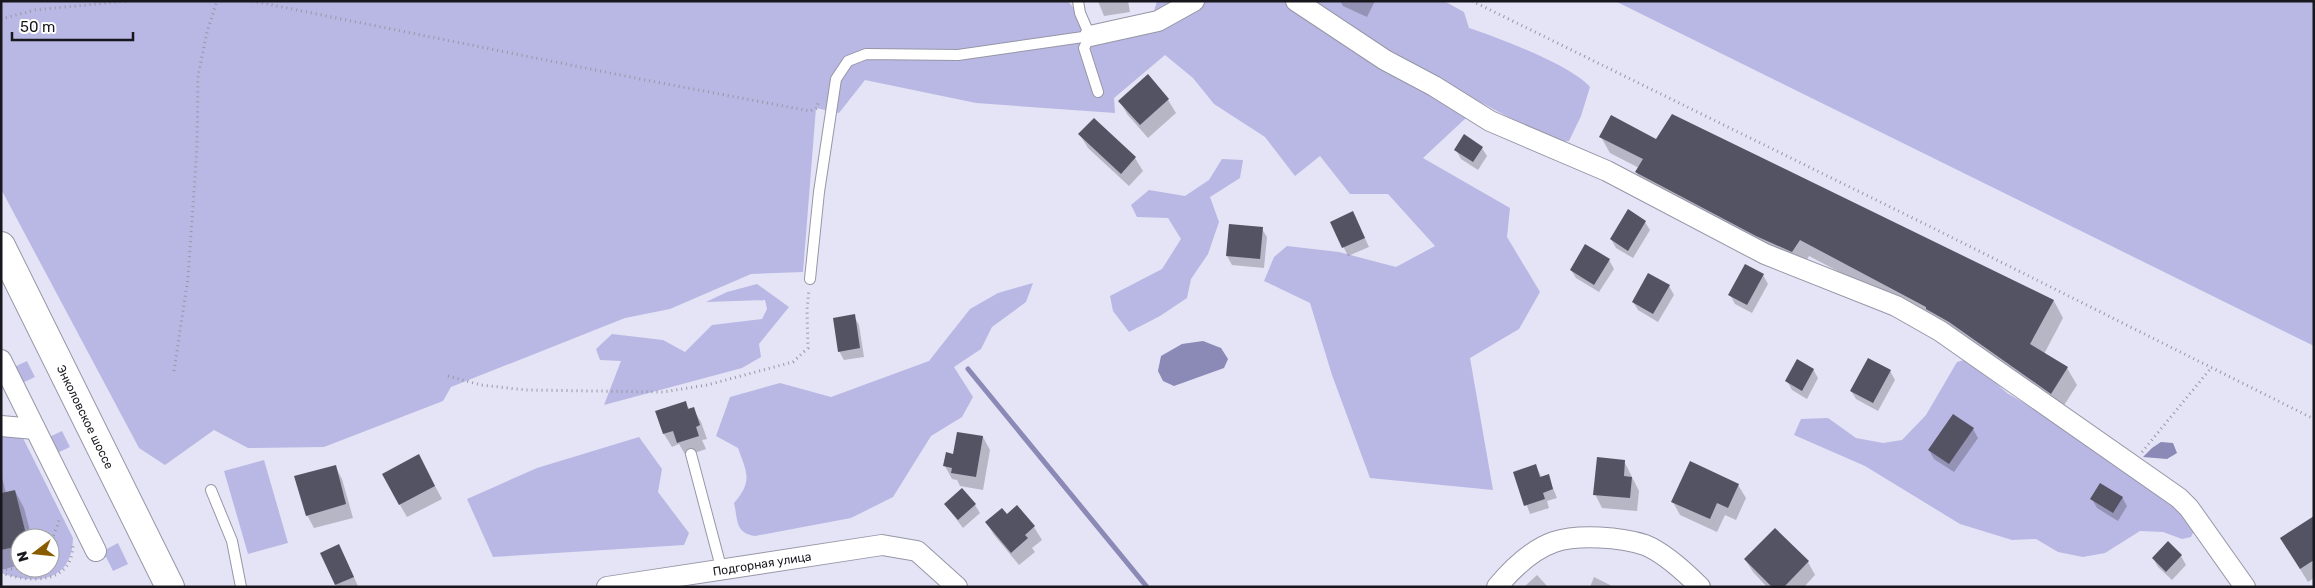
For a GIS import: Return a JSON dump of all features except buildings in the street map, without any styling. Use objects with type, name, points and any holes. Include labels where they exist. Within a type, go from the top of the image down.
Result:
[{"type":"main road","name":"Энколовское шоссе","points":[[1,246],[170,587]]},
{"type":"street","points":[[1090,36],[1158,21],[1194,1]]},
{"type":"street","points":[[1296,1],[1384,60],[1434,86],[1490,121],[1606,171],[1765,254],[1896,306],[1963,345],[2179,498],[2189,508],[2245,587]]},
{"type":"street","points":[[1,360],[96,550]]},
{"type":"street","points":[[1,426],[35,429]]},
{"type":"street","points":[[1497,587],[1509,572],[1530,555],[1554,542],[1586,538],[1616,539],[1646,546],[1672,561],[1700,587]]},
{"type":"street","name":"Подгорная улица","points":[[607,587],[882,546],[917,550],[957,587]]},
{"type":"lane","points":[[1078,1],[1080,13],[1090,36]]},
{"type":"lane","points":[[1090,36],[1084,48],[1098,92]]},
{"type":"lane","points":[[810,279],[819,192],[836,79],[848,61],[866,54],[958,55],[1090,36]]},
{"type":"lane","points":[[691,454],[722,571]]},
{"type":"lane","points":[[211,490],[232,541],[241,587]]},
{"type":"path","points":[[1,19],[35,10],[127,1]]},
{"type":"path","points":[[174,371],[188,278],[197,146],[198,76],[207,32],[217,1]]},
{"type":"path","points":[[252,1],[810,111]]},
{"type":"path","points":[[1472,1],[1929,226],[2314,419]]},
{"type":"path","points":[[448,376],[481,385],[526,390],[663,392],[708,385],[793,362],[808,348],[807,309],[810,279]]},
{"type":"path","points":[[2132,464],[2211,368]]},
{"type":"path","points":[[56,528],[61,513],[64,519]]},
{"type":"path","points":[[1,572],[31,581],[48,578],[59,572],[69,562],[73,552],[73,538]]},
{"type":"shaded area","points":[[1,1],[1068,1],[1091,30],[1154,11],[1157,1],[1444,1],[1464,12],[1469,28],[1551,61],[1581,79],[1590,87],[1581,116],[1569,141],[1555,142],[1482,103],[1423,158],[1510,208],[1507,237],[1540,292],[1519,329],[1470,358],[1493,490],[1370,478],[1332,375],[1310,303],[1264,281],[1274,257],[1287,246],[1339,252],[1396,267],[1435,246],[1388,194],[1350,194],[1320,156],[1295,176],[1265,137],[1214,104],[1193,78],[1165,55],[1114,98],[1115,113],[976,103],[865,80],[839,113],[816,108],[803,272],[751,274],[670,309],[625,318],[451,387],[443,401],[324,447],[248,448],[214,430],[165,465],[139,448],[1,189]]},
{"type":"shaded area","points":[[1615,1],[2314,1],[2314,346]]},
{"type":"shaded area","points":[[1222,159],[1243,160],[1240,178],[1210,197],[1219,222],[1208,254],[1191,279],[1187,298],[1160,316],[1129,332],[1113,311],[1110,296],[1162,269],[1181,239],[1168,218],[1137,217],[1131,205],[1149,190],[1185,196],[1209,180]]},
{"type":"shaded area","points":[[1033,283],[1026,302],[992,327],[981,349],[954,367],[973,397],[962,417],[931,436],[893,497],[851,518],[755,536],[741,529],[738,525],[734,503],[744,489],[746,471],[738,448],[716,436],[730,397],[780,383],[831,397],[929,361],[970,309],[998,293]]},
{"type":"shaded area","points":[[757,284],[789,307],[759,344],[761,357],[742,368],[604,405],[621,361],[600,360],[596,349],[612,334],[663,340],[685,352],[712,325],[762,319],[767,309],[765,300],[706,302],[727,292]]},
{"type":"shaded area","points":[[1203,341],[1221,348],[1228,359],[1224,368],[1174,386],[1163,381],[1158,371],[1161,356],[1182,344]]},
{"type":"shaded area","points":[[1964,360],[1978,367],[2007,393],[2048,417],[2166,497],[2194,531],[2191,537],[2182,539],[2163,532],[2140,531],[2105,553],[2083,557],[2058,552],[2036,539],[2012,540],[1960,524],[1865,466],[1794,435],[1801,419],[1828,418],[1856,438],[1883,443],[1902,440],[1926,415],[1957,362]]},
{"type":"shaded area","points":[[27,361],[35,377],[20,384],[12,368]]},
{"type":"shaded area","points":[[62,431],[70,447],[55,454],[47,438]]},
{"type":"shaded area","points":[[1,435],[23,438],[73,538],[71,553],[66,564],[60,571],[60,528],[24,528],[15,490],[2,493]]},
{"type":"shaded area","points":[[639,437],[662,469],[658,492],[689,533],[684,545],[493,557],[467,499],[537,468]]},
{"type":"shaded area","points":[[2161,442],[2173,443],[2177,453],[2167,459],[2143,457],[2152,448]]},
{"type":"shaded area","points":[[264,460],[288,543],[248,554],[224,471]]},
{"type":"shaded area","points":[[118,543],[128,564],[113,571],[103,551]]},
{"type":"shaded area","points":[[10,548],[10,576],[1,573],[1,550]]},
{"type":"shaded area","points":[[20,578],[44,578],[38,579]]},
{"type":"waterway","points":[[968,369],[1147,587]]}]
